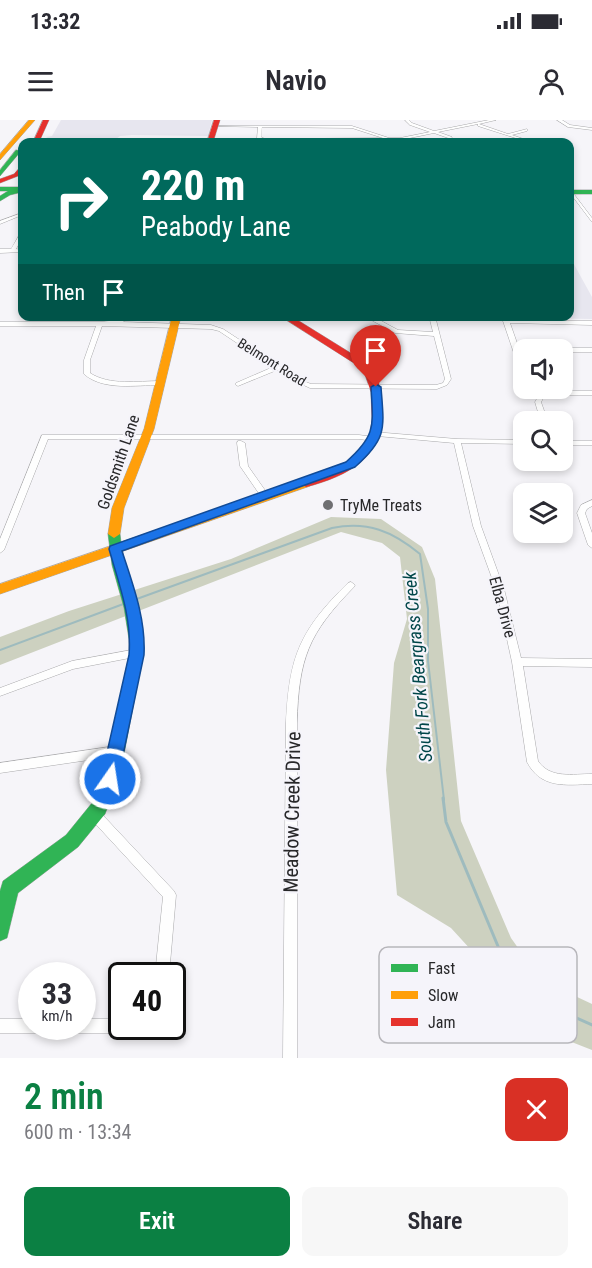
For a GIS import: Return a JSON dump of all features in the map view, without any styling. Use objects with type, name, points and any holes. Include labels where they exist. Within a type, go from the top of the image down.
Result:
[{"type":"main road","points":[[0,143],[23,120]]},
{"type":"main road","points":[[0,158],[32,120]]},
{"type":"main road","points":[[38,138],[45,120]]},
{"type":"main road","points":[[29,138],[45,120]]},
{"type":"main road","points":[[211,138],[216,123]]},
{"type":"main road","points":[[0,186],[18,154]]},
{"type":"main road","points":[[0,186],[18,172]]},
{"type":"main road","points":[[0,186],[18,188]]},
{"type":"main road","points":[[574,191],[592,190]]},
{"type":"main road","name":"Goldsmith Lane","points":[[0,931],[5,888],[39,868],[95,815],[105,796],[137,652],[138,638],[134,612],[115,549],[114,526],[117,510],[147,435],[176,321]]},
{"type":"main road","points":[[0,589],[342,469],[356,461],[376,436],[380,422],[373,374],[367,367],[292,321]]},
{"type":"street","points":[[407,120],[411,124],[451,138]]},
{"type":"street","points":[[465,120],[520,138]]},
{"type":"street","points":[[404,138],[494,120]]},
{"type":"street","points":[[559,120],[572,127],[592,129]]},
{"type":"street","points":[[216,123],[260,127],[351,127],[387,138]]},
{"type":"street","points":[[259,138],[260,127]]},
{"type":"street","points":[[510,134],[526,130]]},
{"type":"street","points":[[574,195],[592,221]]},
{"type":"street","points":[[0,223],[18,216]]},
{"type":"street","points":[[13,250],[18,242]]},
{"type":"street","points":[[0,250],[18,251]]},
{"type":"street","points":[[121,321],[100,324],[87,360],[86,370],[90,377],[113,383],[160,382]]},
{"type":"street","name":"Belmont Road","points":[[0,324],[176,321],[218,328],[298,381],[310,386],[437,387],[446,384],[447,379],[433,321]]},
{"type":"street","points":[[376,321],[397,332],[436,334]]},
{"type":"street","points":[[515,339],[506,321],[592,323]]},
{"type":"street","points":[[573,350],[592,350]]},
{"type":"street","points":[[238,384],[278,367]]},
{"type":"street","points":[[541,411],[538,402],[541,396],[550,393],[592,393]]},
{"type":"street","points":[[0,550],[45,436],[376,436],[513,442]]},
{"type":"street","name":"Elba Drive","points":[[458,441],[477,526],[500,589],[517,662],[533,762],[541,773],[558,779],[592,779]]},
{"type":"street","points":[[241,443],[244,466],[265,496]]},
{"type":"street","points":[[573,443],[592,443]]},
{"type":"street","points":[[591,542],[581,513],[584,507],[592,503]]},
{"type":"street","name":"Meadow Creek Drive","points":[[290,1058],[292,751],[296,675],[301,653],[310,634],[327,610],[351,585]]},
{"type":"street","points":[[0,692],[72,665],[137,652]]},
{"type":"street","points":[[517,662],[592,663]]},
{"type":"street","points":[[0,768],[116,751]]},
{"type":"street","points":[[95,815],[170,895],[163,962]]},
{"type":"street","points":[[0,1026],[108,1026]]},
{"type":"shaded area","points":[[61,120],[212,120],[208,136],[46,137],[52,136]]},
{"type":"shaded area","points":[[574,264],[592,297],[592,319],[574,319]]},
{"type":"green space","points":[[331,517],[381,519],[422,547],[435,579],[461,821],[511,938],[517,947],[468,947],[451,928],[397,895],[386,770],[394,663],[407,619],[400,557],[382,543],[341,532],[0,665],[0,637],[69,611],[231,559]]},
{"type":"green space","points":[[577,997],[592,1004],[592,1050],[574,1043],[577,1043]]},
{"type":"waterway","name":"South Fork Beargrass Creek","points":[[134,600],[332,528],[368,527],[400,539],[420,554],[428,609],[428,661],[444,800]]},
{"type":"waterway","name":"South Fork Beargrass Creek","points":[[0,650],[126,603]]},
{"type":"waterway","name":"South Fork Beargrass Creek","points":[[443,798],[446,822],[498,947]]},
{"type":"waterway","name":"South Fork Beargrass Creek","points":[[577,1018],[592,1025]]},
{"type":"traffic: fast","points":[[0,174],[18,151]]},
{"type":"traffic: fast","points":[[0,189],[18,189]]},
{"type":"traffic: fast","points":[[0,199],[8,193],[18,191]]},
{"type":"traffic: fast","points":[[574,192],[592,192]]},
{"type":"traffic: fast","points":[[0,931],[10,888],[72,841],[99,808],[112,775],[136,655],[134,623],[118,565],[114,534]]},
{"type":"traffic: slow","points":[[0,158],[32,120]]},
{"type":"traffic: slow","points":[[114,534],[118,508],[149,429],[176,321]]},
{"type":"traffic: slow","points":[[0,589],[306,483]]},
{"type":"traffic: jam","points":[[38,138],[46,120]]},
{"type":"traffic: jam","points":[[211,138],[217,120]]},
{"type":"traffic: jam","points":[[0,181],[18,172]]},
{"type":"traffic: jam","points":[[292,321],[367,367],[373,379],[377,402],[378,420],[375,435],[361,457],[350,465],[306,483]]},
{"type":"place","name":"TryMe Treats","points":[[328,505]]},
{"type":"route","points":[[110,779],[138,638],[134,612],[115,549],[351,465],[366,452],[379,428],[376,387]]}]
